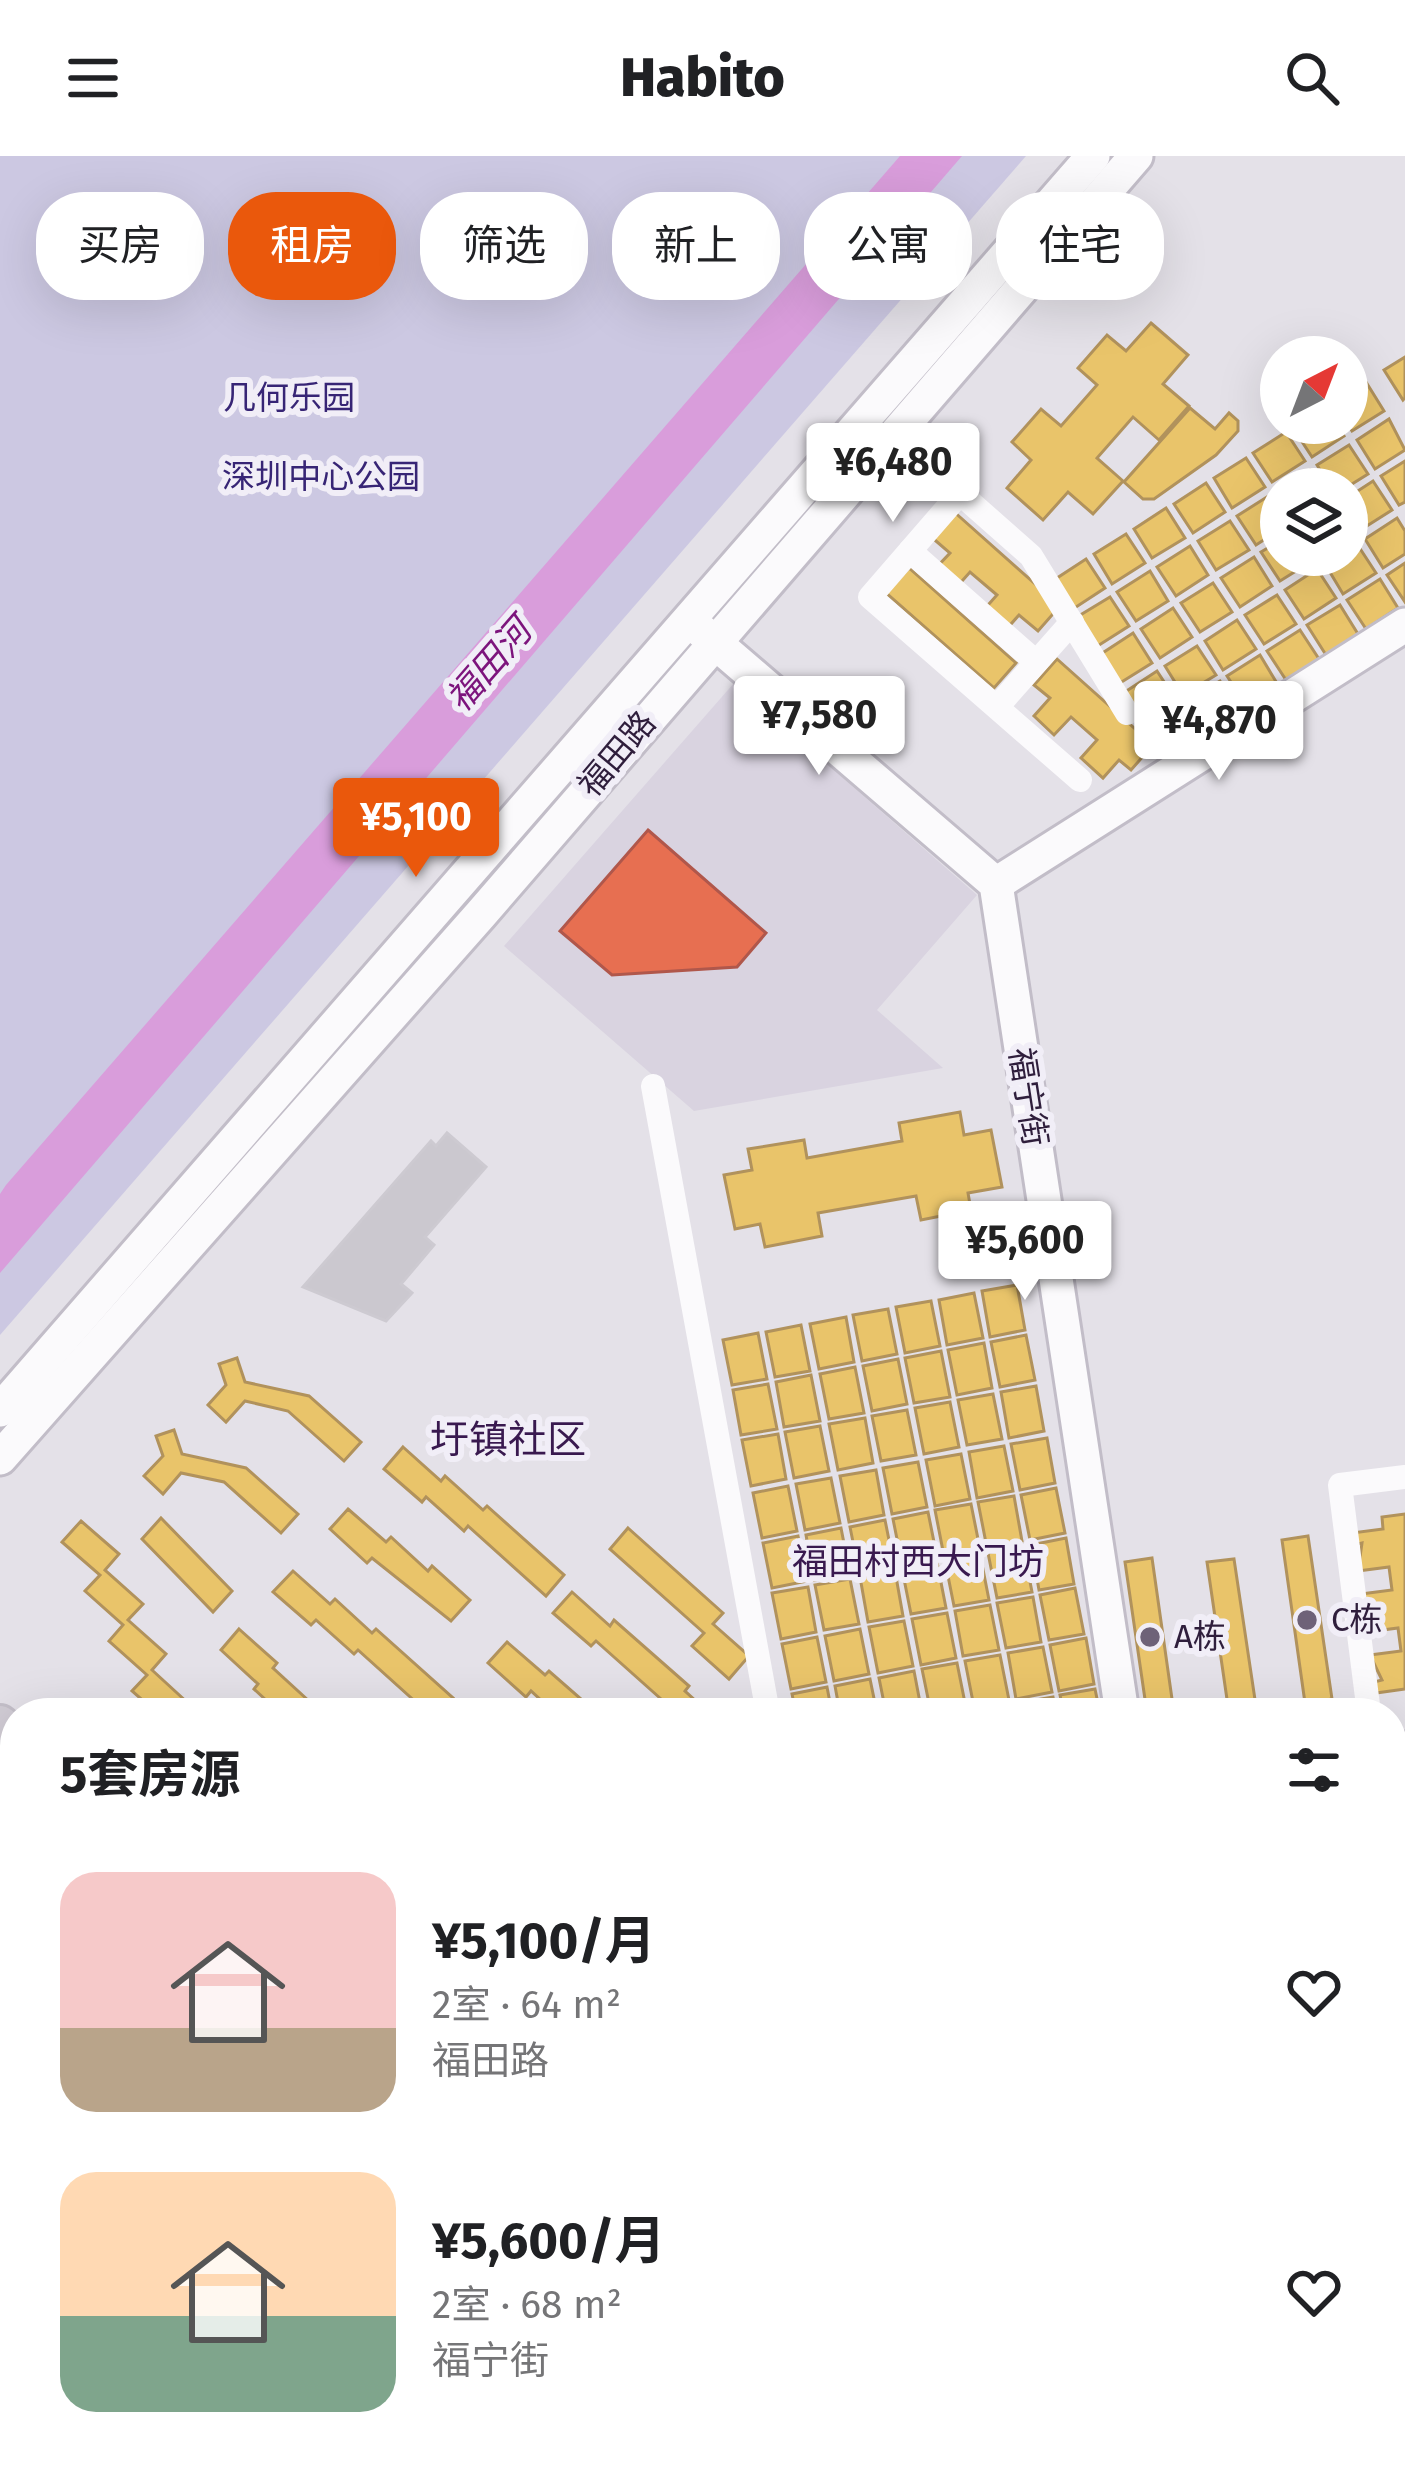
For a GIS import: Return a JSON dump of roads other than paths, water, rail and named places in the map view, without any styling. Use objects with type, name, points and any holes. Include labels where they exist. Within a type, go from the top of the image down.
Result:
[{"type":"main road","name":"福田路","points":[[0,1458],[468,930],[700,630],[1093,156]]},
{"type":"main road","name":"福田路","points":[[0,1410],[700,630],[894,435],[1136,156]]},
{"type":"main road","points":[[700,630],[996,884],[1405,626]]},
{"type":"main road","name":"福宁街","points":[[996,884],[1119,1698]]},
{"type":"street","points":[[894,435],[1031,556],[1127,712]]},
{"type":"street","points":[[961,492],[870,597],[1080,780]]},
{"type":"street","points":[[910,551],[1036,662]]},
{"type":"street","points":[[997,707],[1072,622]]},
{"type":"street","points":[[653,1086],[765,1698]]},
{"type":"street","points":[[1368,1698],[1340,1485],[1405,1477]]},
{"type":"water","points":[[900,156],[962,156],[931,192],[869,192]]},
{"type":"water","name":"福田河","points":[[804,266],[804,300],[838,300],[0,1273],[0,1194],[6,1185],[775,300],[780,300]]},
{"type":"place","name":"C栋","points":[[1307,1620]]},
{"type":"place","name":"A栋","points":[[1150,1637]]},
{"type":"district","name":"圩镇社区","points":[[508,1440]]},
{"type":"district","name":"福田村西大门坊","points":[[918,1562]]},
{"type":"park label","name":"几何乐园","points":[[289,398]]},
{"type":"park label","name":"深圳中心公园","points":[[321,477]]}]
